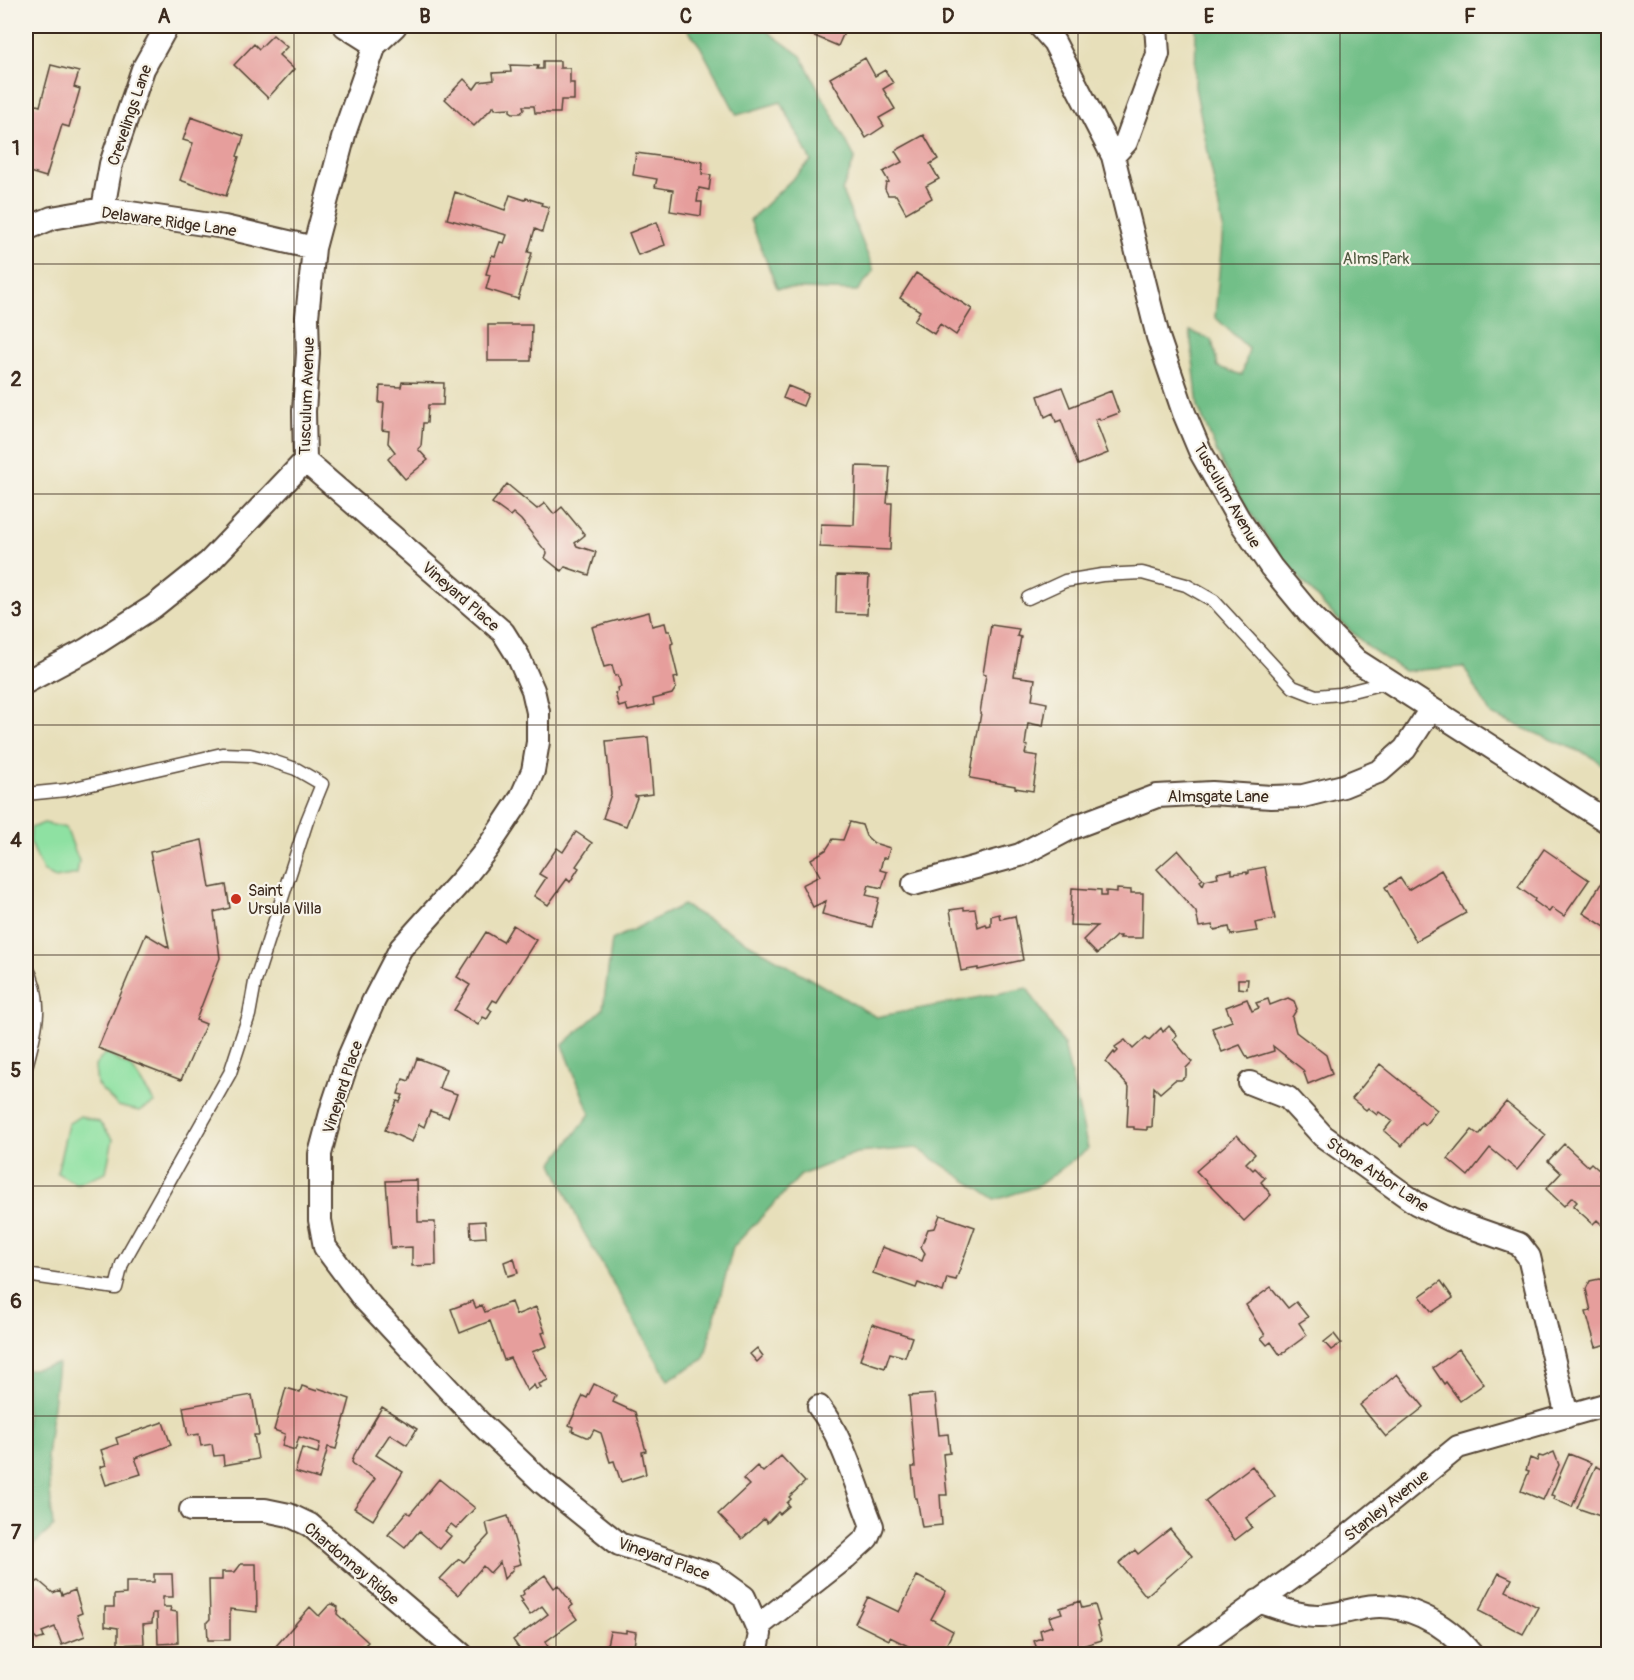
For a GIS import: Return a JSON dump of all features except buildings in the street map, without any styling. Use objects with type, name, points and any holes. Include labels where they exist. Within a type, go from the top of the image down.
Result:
[{"type":"street","name":"Crevelings Lane","points":[[103,209],[111,164],[143,69],[167,26]]},
{"type":"street","points":[[345,26],[375,45]]},
{"type":"street","name":"Tusculum Avenue","points":[[26,682],[86,650],[153,607],[210,562],[305,461],[307,317],[314,248],[345,131],[375,45],[395,26]]},
{"type":"street","name":"Tusculum Avenue","points":[[1040,26],[1054,42],[1113,156],[1158,337],[1200,452],[1238,518],[1279,576],[1309,612],[1357,662],[1608,822]]},
{"type":"street","points":[[1113,156],[1126,142],[1158,54],[1156,26]]},
{"type":"street","name":"Delaware Ridge Lane","points":[[26,229],[52,218],[103,209],[224,227],[314,248]]},
{"type":"street","name":"Vineyard Place","points":[[305,461],[502,632],[518,656],[538,712],[538,742],[535,760],[521,798],[463,879],[401,948],[373,1002],[349,1058],[320,1154],[320,1220],[325,1247],[369,1305],[480,1423],[542,1482],[618,1544],[712,1574],[744,1597],[760,1634],[756,1654]]},
{"type":"street","name":"Almsgate Lane","points":[[914,884],[1020,855],[1069,829],[1157,796],[1212,793],[1270,797],[1303,796],[1343,786],[1380,771],[1405,749],[1431,709]]},
{"type":"street","name":"Stone Arbor Lane","points":[[1250,1083],[1288,1098],[1323,1136],[1416,1203],[1451,1220],[1519,1244],[1529,1257],[1568,1416]]},
{"type":"street","name":"Stanley Avenue","points":[[1187,1654],[1336,1546],[1458,1447],[1608,1405]]},
{"type":"street","points":[[757,1627],[845,1558],[867,1538],[872,1526],[828,1419],[819,1407]]},
{"type":"street","name":"Chardonnay Ridge","points":[[191,1510],[243,1512],[266,1510],[289,1515],[310,1525],[461,1654]]},
{"type":"street","points":[[1258,1601],[1299,1614],[1320,1616],[1383,1606],[1416,1612],[1450,1632],[1470,1654]]},
{"type":"lane","points":[[1028,598],[1065,581],[1102,575],[1142,573],[1186,585],[1214,601],[1293,687],[1316,696],[1332,695],[1389,682]]},
{"type":"lane","points":[[26,794],[66,790],[222,754],[250,755],[266,759],[296,769],[322,784],[307,821],[255,982],[249,1015],[230,1073],[122,1264],[116,1288],[26,1275]]},
{"type":"lane","points":[[26,965],[34,980],[38,1022],[26,1066]]},
{"type":"green space","points":[[685,26],[760,26],[801,56],[855,158],[842,191],[874,271],[857,291],[777,288],[750,220],[811,161],[781,102],[737,115],[700,46]]},
{"type":"green space","name":"Alms Park","points":[[1196,26],[1608,26],[1608,770],[1591,756],[1491,715],[1464,667],[1404,671],[1368,647],[1325,607],[1281,556],[1249,511],[1222,464],[1198,407],[1190,331],[1212,340],[1218,367],[1242,375],[1249,349],[1215,317],[1223,228],[1195,87]]},
{"type":"green space","points":[[44,823],[66,828],[79,861],[77,874],[55,878],[43,871],[30,841],[31,828]]},
{"type":"green space","points":[[683,905],[876,1017],[1027,988],[1064,1045],[1088,1149],[1038,1186],[995,1200],[917,1148],[856,1153],[801,1175],[733,1247],[704,1359],[668,1380],[582,1229],[553,1163],[590,1114],[563,1045],[603,1009],[612,940]]},
{"type":"green space","points":[[105,1053],[132,1068],[155,1103],[139,1111],[118,1106],[97,1085],[95,1066]]},
{"type":"green space","points":[[80,1116],[99,1122],[113,1139],[106,1172],[76,1184],[57,1173],[68,1124]]},
{"type":"green space","points":[[58,1364],[47,1456],[53,1527],[26,1552],[26,1370]]},
{"type":"place","name":"Saint Ursula Villa","points":[[236,899]]}]
